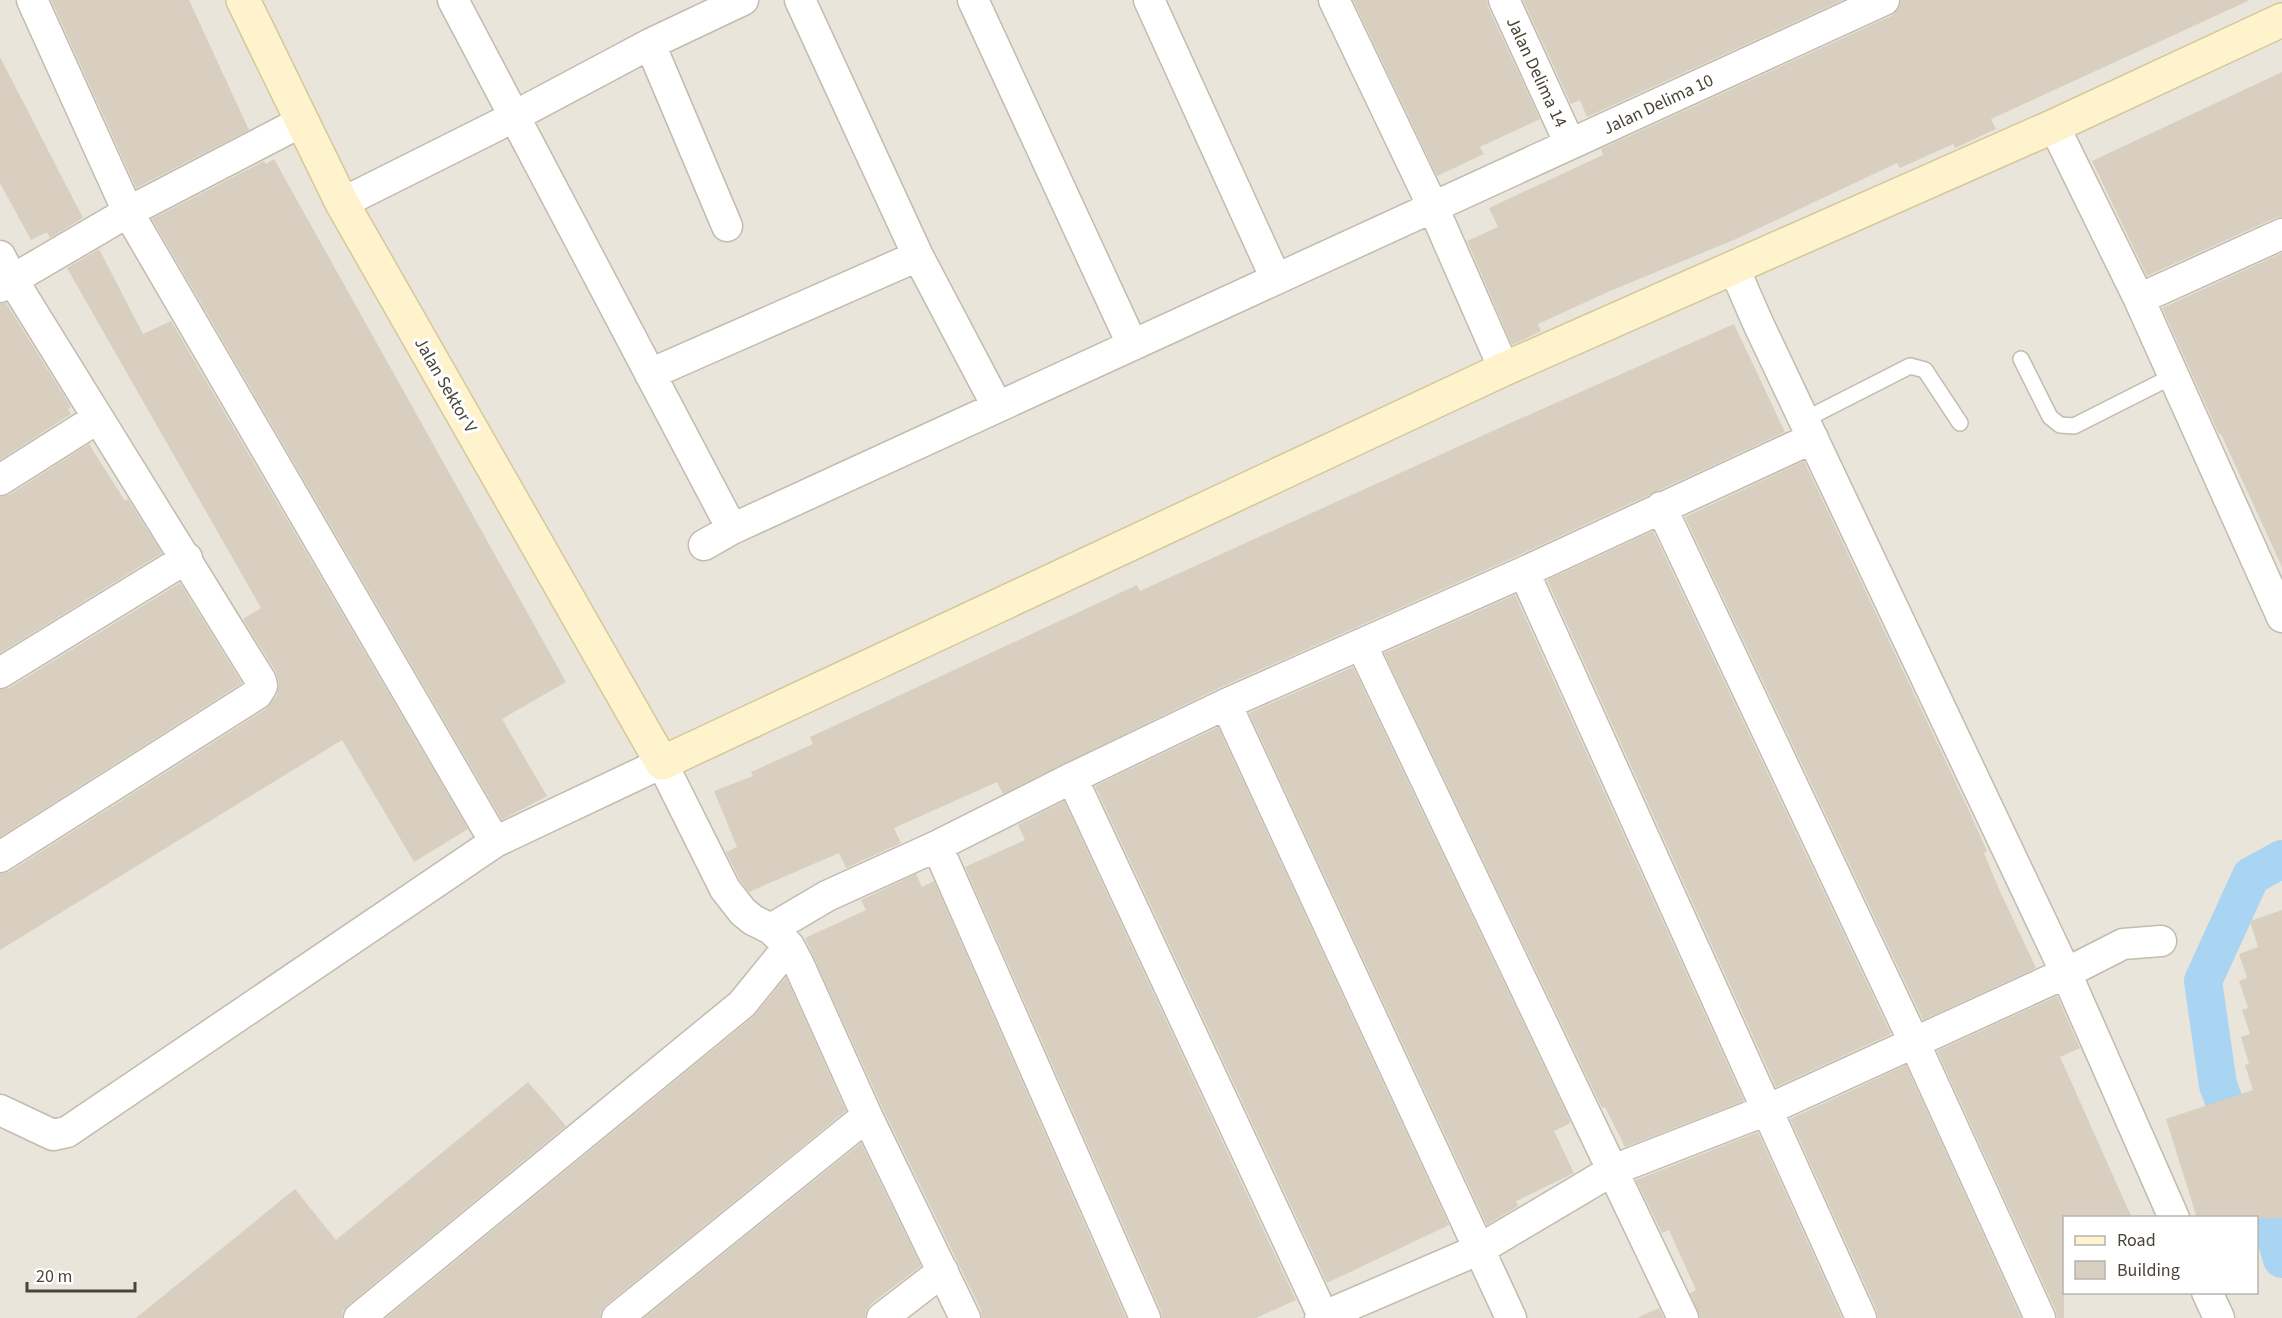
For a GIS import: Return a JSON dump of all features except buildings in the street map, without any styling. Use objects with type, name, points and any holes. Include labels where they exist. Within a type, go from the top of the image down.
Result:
[{"type":"street","points":[[33,0],[128,212],[495,842]]},
{"type":"street","name":"Jalan Sektor V","points":[[243,0],[342,203],[662,763]]},
{"type":"street","points":[[453,0],[732,529]]},
{"type":"street","points":[[342,203],[514,117],[650,44],[743,0]]},
{"type":"street","points":[[800,0],[918,256],[997,406]]},
{"type":"street","points":[[974,0],[1132,344]]},
{"type":"street","points":[[1149,0],[1276,279]]},
{"type":"street","points":[[1334,0],[1433,207],[1504,369]]},
{"type":"street","name":"Jalan Delima 14","points":[[1504,0],[1570,144]]},
{"type":"street","name":"Jalan Delima 10","points":[[704,545],[732,529],[997,406],[1570,144],[1825,12],[1884,0]]},
{"type":"street","points":[[0,1110],[53,1135],[67,1132],[495,842],[1504,369],[2054,126],[2282,20]]},
{"type":"street","points":[[650,44],[727,226]]},
{"type":"street","points":[[0,857],[257,694],[261,681],[187,558],[9,274],[53,255],[128,212],[301,122]]},
{"type":"street","points":[[2054,126],[2139,298],[2282,617]]},
{"type":"street","points":[[2139,298],[2282,234]]},
{"type":"street","points":[[650,374],[918,256]]},
{"type":"street","points":[[1734,268],[2066,973],[2173,1216]]},
{"type":"street","points":[[0,480],[98,418]]},
{"type":"street","points":[[359,1318],[742,1004],[780,938],[827,896],[937,846],[1226,704],[1524,572],[1661,507],[1808,429]]},
{"type":"street","points":[[1661,507],[1914,1042],[2040,1318]]},
{"type":"street","points":[[0,673],[187,558]]},
{"type":"street","points":[[1524,572],[1861,1318]]},
{"type":"street","points":[[1361,644],[1683,1318]]},
{"type":"street","points":[[1226,704],[1511,1318]]},
{"type":"street","points":[[662,763],[724,889],[748,916],[780,938],[800,965],[867,1116],[965,1318]]},
{"type":"street","points":[[1072,778],[1323,1318],[1480,1249],[1613,1170],[1767,1110],[2123,945],[2161,941]]},
{"type":"street","points":[[937,846],[1145,1318]]},
{"type":"street","points":[[617,1318],[867,1116]]},
{"type":"street","points":[[882,1318],[943,1271]]},
{"type":"street","points":[[2207,1294],[2219,1318]]},
{"type":"lane","points":[[2021,359],[2050,417],[2060,425],[2074,426],[2173,376]]},
{"type":"lane","points":[[1808,429],[1910,366],[1925,370],[1960,423]]},
{"type":"shaded area","points":[[0,0],[2282,0],[2282,1318],[0,1318]]},
{"type":"waterway","points":[[2282,859],[2251,876],[2203,981],[2218,1085],[2274,1232],[2282,1259]]}]
